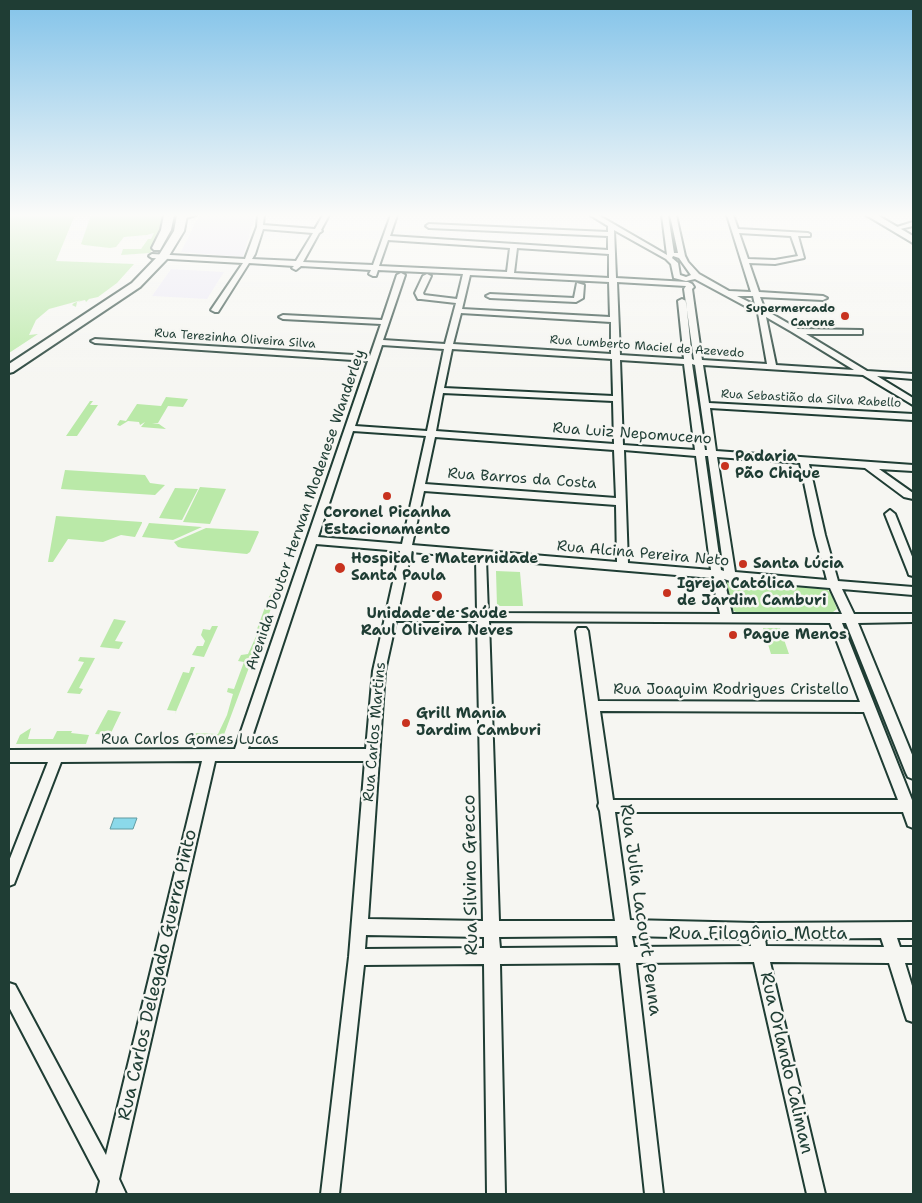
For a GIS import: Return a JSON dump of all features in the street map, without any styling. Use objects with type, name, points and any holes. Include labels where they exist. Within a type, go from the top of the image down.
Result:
[{"type":"main road","points":[[9,360],[100,302],[140,271]]},
{"type":"main road","points":[[9,369],[129,290],[145,271]]},
{"type":"street","points":[[215,310],[240,271]]},
{"type":"street","points":[[361,271],[466,276],[580,285],[613,284]]},
{"type":"street","points":[[613,271],[623,566]]},
{"type":"street","points":[[676,271],[681,287],[693,363],[717,575],[727,618]]},
{"type":"street","points":[[692,271],[696,276],[795,330],[913,402]]},
{"type":"street","points":[[747,271],[761,311],[772,367]]},
{"type":"street","points":[[374,272],[427,276],[510,275],[613,284],[681,287],[696,276]]},
{"type":"street","name":"Avenida Doutor Herwan Modenese Wanderley","points":[[239,756],[401,275]]},
{"type":"street","points":[[427,276],[419,293],[421,297],[460,302]]},
{"type":"street","name":"Rua Carlos Martins","points":[[330,1194],[357,957],[378,677],[420,487],[448,347],[466,276]]},
{"type":"street","points":[[490,296],[573,300],[579,298],[580,285]]},
{"type":"street","points":[[729,293],[823,298]]},
{"type":"street","points":[[457,311],[614,320]]},
{"type":"street","points":[[283,317],[385,322]]},
{"type":"street","points":[[795,330],[860,332]]},
{"type":"street","name":"Rua Terezinha Oliveira Silva","points":[[95,341],[372,359]]},
{"type":"street","name":"Rua Lumberto Maciel de Azevedo","points":[[378,342],[913,376]]},
{"type":"street","points":[[693,363],[706,405],[730,577]]},
{"type":"street","points":[[439,390],[618,399]]},
{"type":"street","name":"Rua Sebastião da Silva Rabello","points":[[706,405],[913,417]]},
{"type":"street","name":"Rua Luiz Nepomuceno","points":[[348,428],[913,468]]},
{"type":"street","points":[[804,461],[820,534],[834,585],[850,618],[913,773]]},
{"type":"street","points":[[868,465],[913,496]]},
{"type":"street","name":"Rua Barros da Costa","points":[[420,487],[622,502]]},
{"type":"street","points":[[890,514],[908,548],[913,572]]},
{"type":"street","name":"Rua Alcina Pereira Neto","points":[[311,540],[913,591]]},
{"type":"street","name":"Rua Silvino Grecco","points":[[482,555],[496,1194]]},
{"type":"street","points":[[391,616],[484,618],[913,618]]},
{"type":"street","points":[[834,618],[910,806],[913,821]]},
{"type":"street","name":"Rua Julia Lacourt Penna","points":[[582,631],[605,806],[624,929],[654,1194]]},
{"type":"street","name":"Rua Joaquim Rodrigues Cristello","points":[[592,706],[869,707]]},
{"type":"street","name":"Rua Carlos Gomes Lucas","points":[[9,756],[372,755]]},
{"type":"street","name":"Rua Carlos Delegado Guerra Pinto","points":[[111,1190],[210,756]]},
{"type":"street","points":[[9,879],[56,757]]},
{"type":"street","points":[[605,806],[910,806]]},
{"type":"street","name":"Rua Filogônio Motta","points":[[358,927],[755,932],[913,930]]},
{"type":"street","points":[[886,929],[913,1014]]},
{"type":"street","name":"Rua Orlando Caliman","points":[[755,932],[816,1194]]},
{"type":"street","name":"Rua Filogônio Motta","points":[[357,957],[761,954],[913,955]]},
{"type":"street","points":[[9,991],[111,1190]]},
{"type":"shaded area","points":[[169,271],[224,272],[207,299],[152,296]]},
{"type":"green space","points":[[9,271],[128,271],[117,283],[98,297],[89,299],[86,302],[85,300],[77,302],[76,307],[72,305],[74,303],[82,300],[49,309],[36,320],[29,335],[38,334],[9,353]]},
{"type":"green space","points":[[166,397],[188,399],[183,407],[168,406],[158,423],[152,423],[159,424],[166,429],[141,427],[145,422],[140,425],[139,422],[128,421],[120,426],[117,425],[120,420],[126,421],[137,404],[161,406]]},
{"type":"green space","points":[[90,401],[93,401],[90,405],[98,405],[77,436],[66,436]]},
{"type":"green space","points":[[65,470],[145,475],[150,483],[165,485],[155,495],[61,489]]},
{"type":"green space","points":[[200,487],[226,489],[210,524],[183,522]]},
{"type":"green space","points":[[175,488],[198,489],[182,520],[159,518]]},
{"type":"green space","points":[[56,516],[142,523],[135,537],[121,535],[103,542],[68,539],[53,562],[48,562]]},
{"type":"green space","points":[[149,523],[202,527],[173,540],[142,537]]},
{"type":"green space","points":[[206,528],[259,532],[250,552],[247,554],[182,548],[178,547],[174,542]]},
{"type":"green space","points":[[496,571],[520,572],[523,606],[497,606]]},
{"type":"green space","points":[[731,579],[825,588],[831,593],[837,609],[833,612],[736,612],[728,608],[724,581]]},
{"type":"green space","points":[[279,587],[222,740],[218,743],[187,743],[191,734],[194,733],[218,734],[227,715],[233,694],[227,692],[228,688],[234,689],[244,662],[238,661],[241,655],[248,654],[259,630],[257,629],[268,599],[274,588]]},
{"type":"green space","points":[[114,619],[126,621],[115,641],[123,642],[119,649],[100,647]]},
{"type":"green space","points":[[212,626],[218,626],[204,657],[192,655],[197,646],[203,646],[205,641],[201,635],[203,629],[210,630]]},
{"type":"green space","points":[[763,628],[780,628],[789,654],[771,654]]},
{"type":"green space","points":[[80,657],[95,658],[79,688],[83,689],[80,694],[67,693],[84,662],[78,661]]},
{"type":"green space","points":[[191,667],[195,667],[175,714],[176,711],[167,710],[183,672],[189,673]]},
{"type":"green space","points":[[108,710],[121,712],[110,735],[95,734]]},
{"type":"green space","points":[[31,728],[28,739],[53,739],[57,731],[72,731],[71,733],[89,735],[86,744],[16,744],[20,735]]},
{"type":"water","points":[[114,818],[137,818],[133,829],[110,829]]},
{"type":"place","name":"Supermercado Carone","points":[[845,316]]},
{"type":"place","name":"Padaria Pão Chique","points":[[725,466]]},
{"type":"place","name":"Coronel Picanha Estacionamento","points":[[387,496]]},
{"type":"place","name":"Santa Lúcia","points":[[743,564]]},
{"type":"place","name":"Hospital e Maternidade Santa Paula","points":[[340,568]]},
{"type":"place","name":"Igreja Católica de Jardim Camburi","points":[[667,593]]},
{"type":"place","name":"Unidade de Saúde Raul Oliveira Neves","points":[[437,596]]},
{"type":"place","name":"Pague Menos","points":[[733,635]]},
{"type":"place","name":"Grill Mania Jardim Camburi","points":[[406,723]]}]
